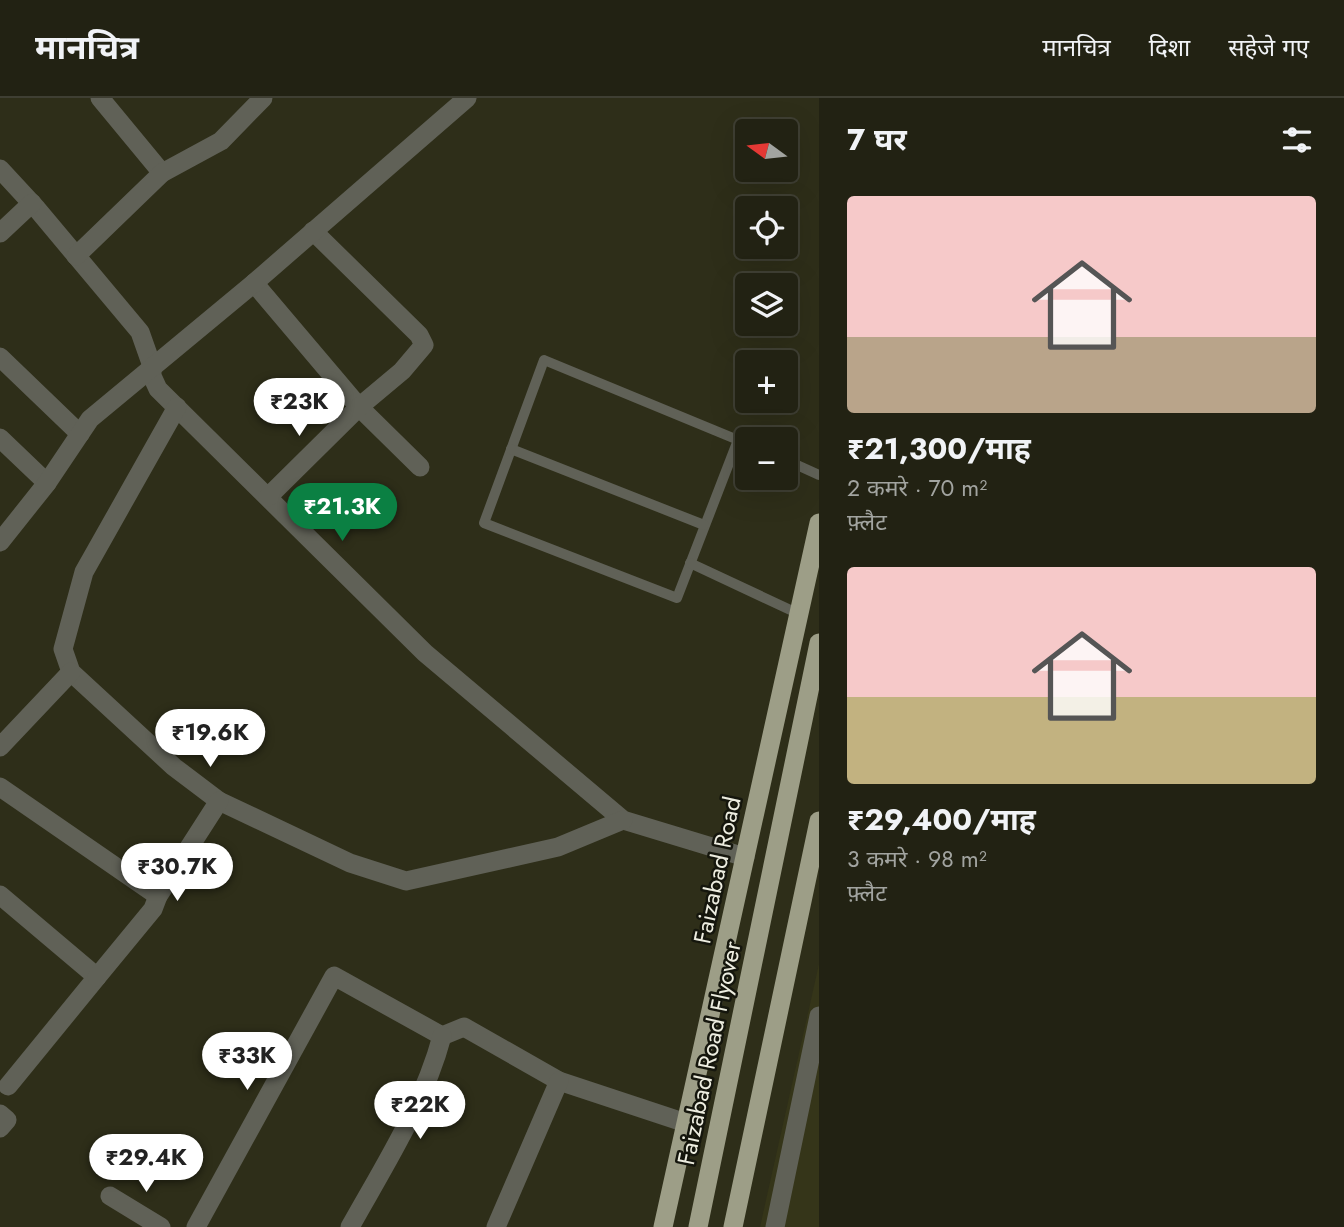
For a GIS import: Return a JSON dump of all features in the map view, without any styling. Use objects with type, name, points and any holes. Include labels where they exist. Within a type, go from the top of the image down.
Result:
[{"type":"highway","name":"Faizabad Road","points":[[663,1227],[819,523]]},
{"type":"highway","name":"Faizabad Road Flyover","points":[[698,1227],[819,643]]},
{"type":"highway","points":[[733,1227],[819,821]]},
{"type":"street","points":[[100,98],[162,173]]},
{"type":"street","points":[[76,256],[162,173],[221,141],[263,98]]},
{"type":"street","points":[[0,542],[47,483],[90,419],[254,283],[467,98]]},
{"type":"street","points":[[0,169],[32,203],[140,332],[158,388],[425,653],[623,820],[745,857]]},
{"type":"street","points":[[0,233],[32,203]]},
{"type":"street","points":[[268,497],[359,407],[402,371],[424,345],[419,335],[313,231]]},
{"type":"street","points":[[254,283],[359,407],[420,467]]},
{"type":"street","points":[[0,357],[80,434]]},
{"type":"street","points":[[177,407],[84,572],[63,649],[71,672],[174,767],[219,801],[349,863],[406,881],[558,848],[623,820]]},
{"type":"street","points":[[0,438],[47,483]]},
{"type":"street","points":[[0,747],[71,672]]},
{"type":"street","points":[[0,787],[158,896]]},
{"type":"street","points":[[3,1087],[153,909],[158,896],[219,801]]},
{"type":"street","points":[[0,895],[97,977]]},
{"type":"street","points":[[196,1227],[334,976],[442,1036]]},
{"type":"street","points":[[775,1227],[819,1016]]},
{"type":"street","points":[[442,1036],[464,1027],[559,1081],[686,1123]]},
{"type":"street","points":[[350,1227],[399,1140],[435,1063],[442,1036]]},
{"type":"street","points":[[496,1227],[559,1081]]},
{"type":"street","points":[[0,1114],[7,1119],[0,1128]]},
{"type":"street","points":[[110,1196],[161,1227]]},
{"type":"lane","points":[[735,439],[544,360],[484,523],[677,598],[705,525],[735,459]]},
{"type":"lane","points":[[510,449],[705,525]]},
{"type":"lane","points":[[798,465],[819,475]]},
{"type":"lane","points":[[690,563],[799,614]]},
{"type":"shaded area","points":[[819,964],[819,1227],[760,1227]]}]
